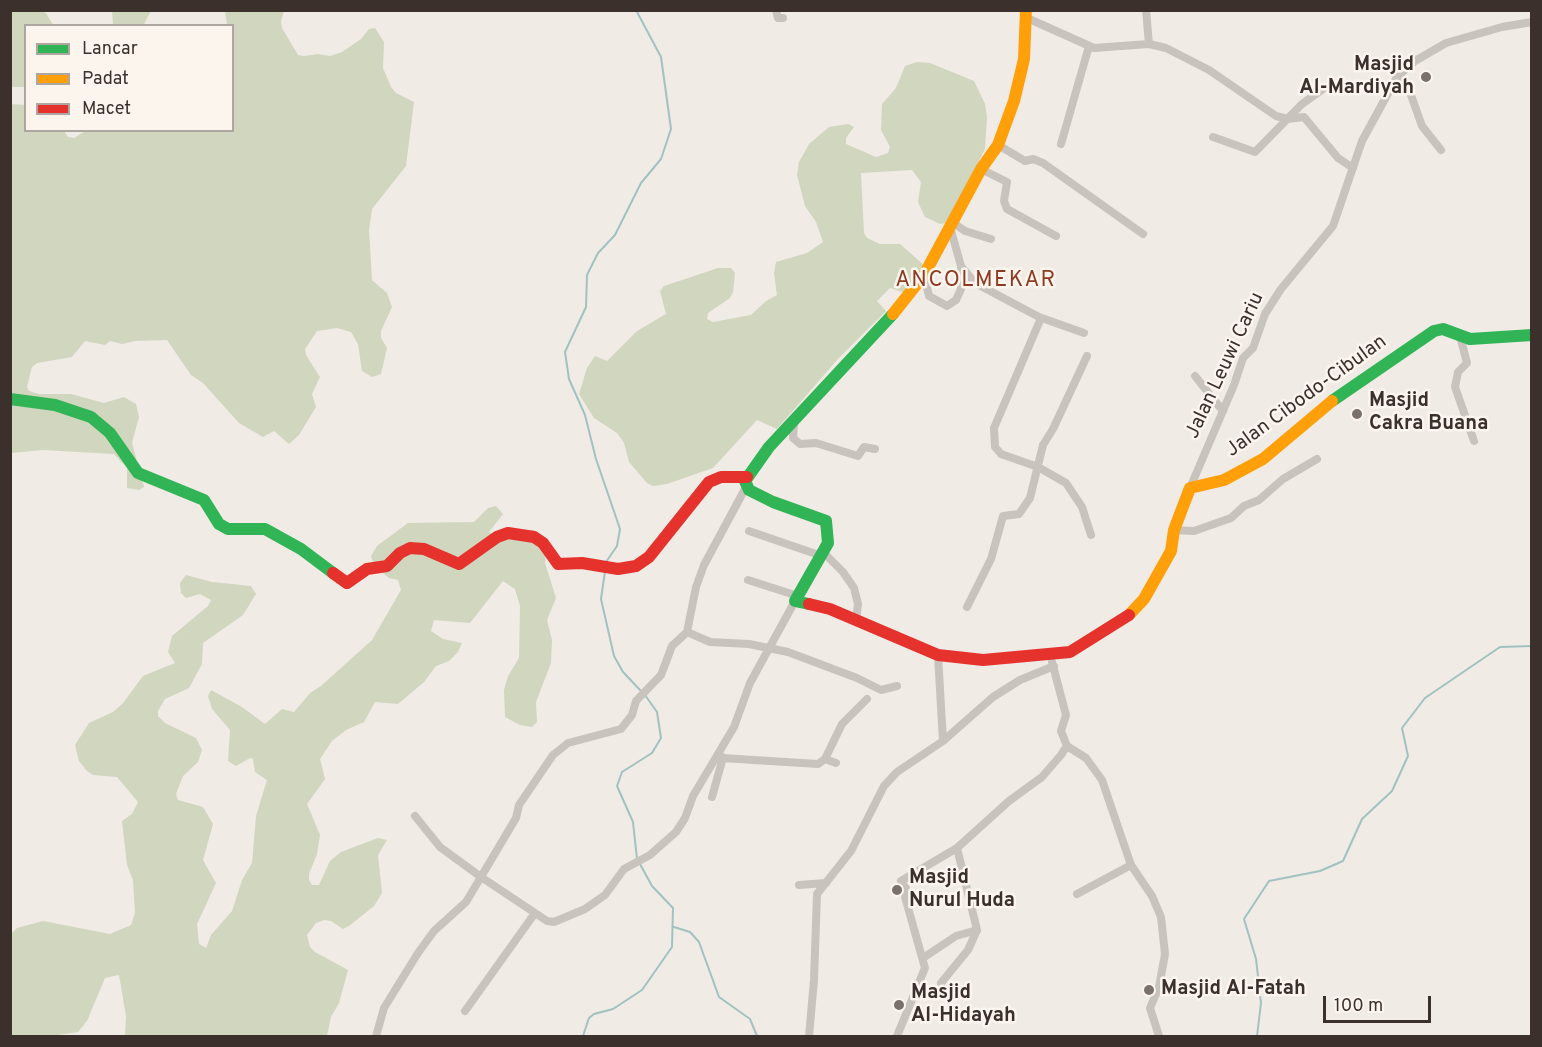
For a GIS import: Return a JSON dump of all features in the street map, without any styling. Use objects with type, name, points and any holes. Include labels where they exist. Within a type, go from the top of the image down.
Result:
[{"type":"street","points":[[776,10],[778,18],[783,18]]},
{"type":"street","points":[[1146,10],[1149,44]]},
{"type":"street","points":[[376,1036],[384,1008],[418,953],[434,931],[466,902],[516,818],[519,805],[553,754],[568,743],[621,729],[632,715],[641,696],[661,675],[672,646],[687,632],[696,587],[704,565],[747,482],[769,447],[794,423],[834,375],[908,298],[924,275],[981,169],[998,145],[1014,100],[1024,58],[1027,14],[1089,46],[1107,49],[1149,44],[1166,48],[1209,70],[1276,116],[1288,119],[1304,117],[1338,158],[1353,168]]},
{"type":"street","name":"Jalan Leuwi Cariu","points":[[1190,488],[1243,358],[1253,348],[1265,314],[1281,289],[1334,226],[1372,119],[1397,77],[1415,61],[1446,43],[1502,27],[1532,22]]},
{"type":"street","points":[[1062,144],[1089,46]]},
{"type":"street","points":[[1397,77],[1406,81],[1422,126],[1441,150]]},
{"type":"street","points":[[1213,137],[1254,153],[1302,104],[1323,89]]},
{"type":"street","points":[[998,145],[1025,161],[1033,159],[1043,163],[1143,234]]},
{"type":"street","points":[[981,169],[1006,181],[1004,201],[1007,209],[1056,236]]},
{"type":"street","points":[[951,224],[964,231],[991,239]]},
{"type":"street","points":[[924,275],[929,296],[950,306],[961,289],[961,266],[951,224]]},
{"type":"street","points":[[961,266],[975,283],[1041,318],[1084,333]]},
{"type":"street","points":[[1041,318],[998,415],[993,434],[996,451],[1038,467],[1066,483],[1082,507],[1090,535]]},
{"type":"street","name":"Jalan Cibodo-Cibulan","points":[[1190,488],[1224,480],[1263,459],[1348,388],[1427,334],[1443,329],[1470,339],[1532,335]]},
{"type":"street","points":[[1460,336],[1467,363],[1458,372],[1455,387],[1474,441]]},
{"type":"street","points":[[967,607],[991,559],[1003,516],[1020,513],[1034,489],[1043,445],[1088,356]]},
{"type":"street","points":[[1196,376],[1223,411]]},
{"type":"street","points":[[10,399],[55,405],[91,417],[110,433],[138,473],[204,500],[219,524],[228,529],[261,529],[305,552],[349,583],[363,570],[387,566],[400,553],[410,548],[424,549],[459,564],[497,537],[508,532],[534,537],[543,543],[558,564],[582,563],[618,569],[636,566],[650,557],[709,482],[721,477],[747,482],[773,502],[826,521],[830,534],[821,553],[750,683],[734,728],[693,795],[685,818],[676,832],[642,861],[624,870],[605,895],[585,909],[554,922],[535,913],[440,847],[415,816]]},
{"type":"street","points":[[794,423],[793,438],[800,444],[816,442],[857,456],[864,447],[875,449]]},
{"type":"street","points":[[1174,530],[1194,531],[1231,519],[1244,506],[1264,497],[1283,478],[1317,459]]},
{"type":"street","points":[[748,580],[830,609],[938,654],[983,660],[1005,656],[1070,652],[1130,615],[1159,575],[1170,550],[1174,530],[1190,488]]},
{"type":"street","points":[[749,531],[821,553],[843,572],[854,588],[858,604],[856,620]]},
{"type":"street","points":[[687,632],[710,642],[749,644],[770,648],[829,666],[881,690],[897,686]]},
{"type":"street","points":[[938,654],[943,741]]},
{"type":"street","points":[[1049,654],[1066,712],[1061,732],[1066,746],[1086,758],[1102,780],[1131,865],[1152,896],[1164,930],[1165,954],[1159,987],[1150,1008],[1159,1036]]},
{"type":"street","points":[[809,1036],[814,980],[816,899],[851,851],[876,800],[890,778],[943,741],[999,693],[1054,666]]},
{"type":"street","points":[[720,754],[808,765],[818,764],[825,759],[842,724],[867,699]]},
{"type":"street","points":[[897,1036],[923,978],[925,968],[905,897],[906,888],[901,881],[957,848],[1009,801],[1042,777],[1066,746]]},
{"type":"street","points":[[712,797],[720,754]]},
{"type":"street","points":[[825,759],[836,762]]},
{"type":"street","points":[[941,983],[968,950],[977,930],[957,848]]},
{"type":"street","points":[[1077,894],[1131,865]]},
{"type":"street","points":[[800,885],[826,883]]},
{"type":"street","points":[[465,1011],[535,913]]},
{"type":"street","points":[[923,958],[956,936],[977,930]]},
{"type":"green space","points":[[113,10],[151,11],[144,24],[113,24]]},
{"type":"green space","points":[[10,11],[46,13],[52,24],[24,24],[24,87],[11,87]]},
{"type":"green space","points":[[225,11],[284,11],[281,21],[282,28],[298,55],[304,56],[318,54],[330,56],[342,52],[361,39],[369,29],[375,28],[384,42],[383,68],[391,87],[396,93],[414,102],[406,166],[372,209],[369,230],[372,280],[387,293],[392,307],[381,331],[381,338],[387,348],[381,374],[372,377],[362,371],[358,344],[351,332],[337,328],[317,331],[305,349],[306,355],[320,377],[312,394],[316,407],[299,435],[289,444],[274,431],[263,437],[239,423],[203,383],[191,375],[167,340],[135,341],[122,344],[110,341],[105,345],[85,341],[72,357],[37,363],[32,367],[27,387],[29,391],[39,394],[71,394],[104,403],[124,397],[136,404],[139,417],[132,443],[144,487],[139,490],[127,488],[127,468],[114,454],[43,450],[11,453],[10,104],[24,105],[24,132],[65,132],[68,137],[74,138],[84,132],[234,132],[234,24],[227,24]]},
{"type":"green space","points":[[917,62],[930,63],[974,81],[985,104],[987,117],[985,149],[947,223],[940,224],[925,217],[918,202],[921,182],[912,170],[861,173],[864,233],[867,238],[880,244],[900,244],[925,266],[905,293],[890,288],[877,301],[886,311],[837,360],[777,429],[757,420],[713,468],[667,484],[653,486],[647,483],[629,462],[624,443],[617,433],[594,418],[579,394],[587,368],[595,356],[607,361],[637,331],[666,314],[660,291],[664,286],[718,268],[731,268],[735,273],[733,292],[730,298],[708,313],[707,319],[713,322],[751,315],[766,301],[777,295],[774,273],[776,262],[807,253],[823,242],[816,222],[805,206],[797,175],[799,162],[809,144],[829,127],[848,124],[854,127],[846,138],[846,144],[876,157],[888,153],[890,147],[881,130],[882,104],[896,88],[905,66]]},
{"type":"green space","points":[[496,506],[503,514],[489,532],[493,534],[511,529],[533,530],[547,540],[545,563],[556,598],[547,620],[552,640],[551,663],[536,702],[537,722],[532,727],[520,725],[505,717],[504,690],[508,676],[519,658],[520,606],[515,589],[503,581],[470,623],[434,620],[431,631],[443,639],[462,643],[458,652],[449,661],[436,666],[424,682],[398,704],[375,702],[364,722],[346,730],[332,741],[320,759],[325,779],[307,804],[320,835],[309,880],[312,885],[319,885],[330,861],[341,852],[378,838],[387,840],[378,855],[382,893],[374,906],[343,929],[331,921],[324,920],[316,923],[307,935],[310,947],[315,952],[348,970],[339,1003],[331,1017],[327,1036],[125,1036],[126,1016],[119,975],[105,978],[87,1021],[78,1032],[51,1036],[11,1036],[11,934],[17,928],[43,921],[110,934],[131,925],[135,913],[133,880],[127,865],[122,821],[132,814],[138,802],[117,777],[93,775],[87,771],[79,761],[75,745],[89,723],[113,712],[123,703],[143,676],[175,663],[168,652],[172,636],[208,606],[211,600],[200,594],[186,598],[181,593],[180,583],[186,575],[212,582],[251,586],[256,594],[243,615],[203,643],[202,664],[189,688],[165,699],[158,711],[158,716],[165,723],[196,738],[202,750],[198,762],[183,776],[176,794],[178,800],[203,807],[213,824],[203,860],[216,883],[197,924],[199,944],[206,948],[211,935],[232,911],[242,880],[252,863],[256,816],[267,780],[255,772],[253,759],[250,758],[236,766],[228,761],[230,730],[212,709],[208,696],[211,690],[242,707],[265,724],[282,709],[294,712],[310,693],[321,686],[372,640],[401,590],[398,580],[389,578],[374,566],[371,556],[377,546],[408,523],[474,522],[488,508]]},
{"type":"waterway","points":[[606,562],[617,546],[620,529],[596,459],[585,415],[569,379],[565,352],[586,307],[587,275],[598,253],[615,235],[641,183],[661,159],[671,129],[661,57],[636,10]]},
{"type":"waterway","points":[[605,571],[601,599],[614,656],[623,672],[641,691]]},
{"type":"waterway","points":[[1257,1036],[1261,1003],[1256,959],[1244,919],[1269,881],[1320,871],[1343,861],[1362,819],[1392,791],[1408,756],[1402,728],[1425,698],[1500,647],[1532,646]]},
{"type":"waterway","points":[[637,859],[633,822],[617,786],[622,772],[652,753],[661,738],[657,712],[645,695]]},
{"type":"waterway","points":[[583,1036],[589,1018],[594,1014],[613,1009],[642,990],[672,947],[673,908],[652,886],[640,864]]},
{"type":"waterway","points":[[674,927],[690,932],[699,942],[719,997],[750,1019],[757,1036]]},
{"type":"traffic: fast","points":[[809,604],[795,601],[828,543],[826,521],[773,502],[749,490],[745,481],[769,447],[893,314]]},
{"type":"traffic: fast","points":[[1332,401],[1434,331],[1443,329],[1470,339],[1532,335]]},
{"type":"traffic: fast","points":[[10,399],[55,405],[91,417],[110,433],[138,473],[204,500],[219,524],[228,529],[265,529],[301,549],[333,573]]},
{"type":"traffic: slow","points":[[893,314],[924,275],[981,169],[998,145],[1014,101],[1024,59],[1026,10]]},
{"type":"traffic: slow","points":[[1129,615],[1144,599],[1171,551],[1174,530],[1190,488],[1224,480],[1263,459],[1332,401]]},
{"type":"traffic: jam","points":[[333,573],[347,583],[367,569],[387,566],[400,553],[410,548],[424,549],[459,564],[497,537],[508,533],[534,537],[543,543],[558,564],[582,563],[618,569],[636,566],[649,557],[709,482],[721,477],[747,477]]},
{"type":"traffic: jam","points":[[809,604],[830,609],[938,655],[983,660],[1070,652],[1129,615]]},
{"type":"place","name":"Masjid Al-Mardiyah","points":[[1426,77]]},
{"type":"place","name":"Masjid Cakra Buana","points":[[1357,414]]},
{"type":"place","name":"Masjid Nurul Huda","points":[[897,890]]},
{"type":"place","name":"Masjid Al-Fatah","points":[[1149,990]]},
{"type":"place","name":"Masjid Al-Hidayah","points":[[899,1005]]},
{"type":"district","name":"ANCOLMEKAR","points":[[976,282]]}]
